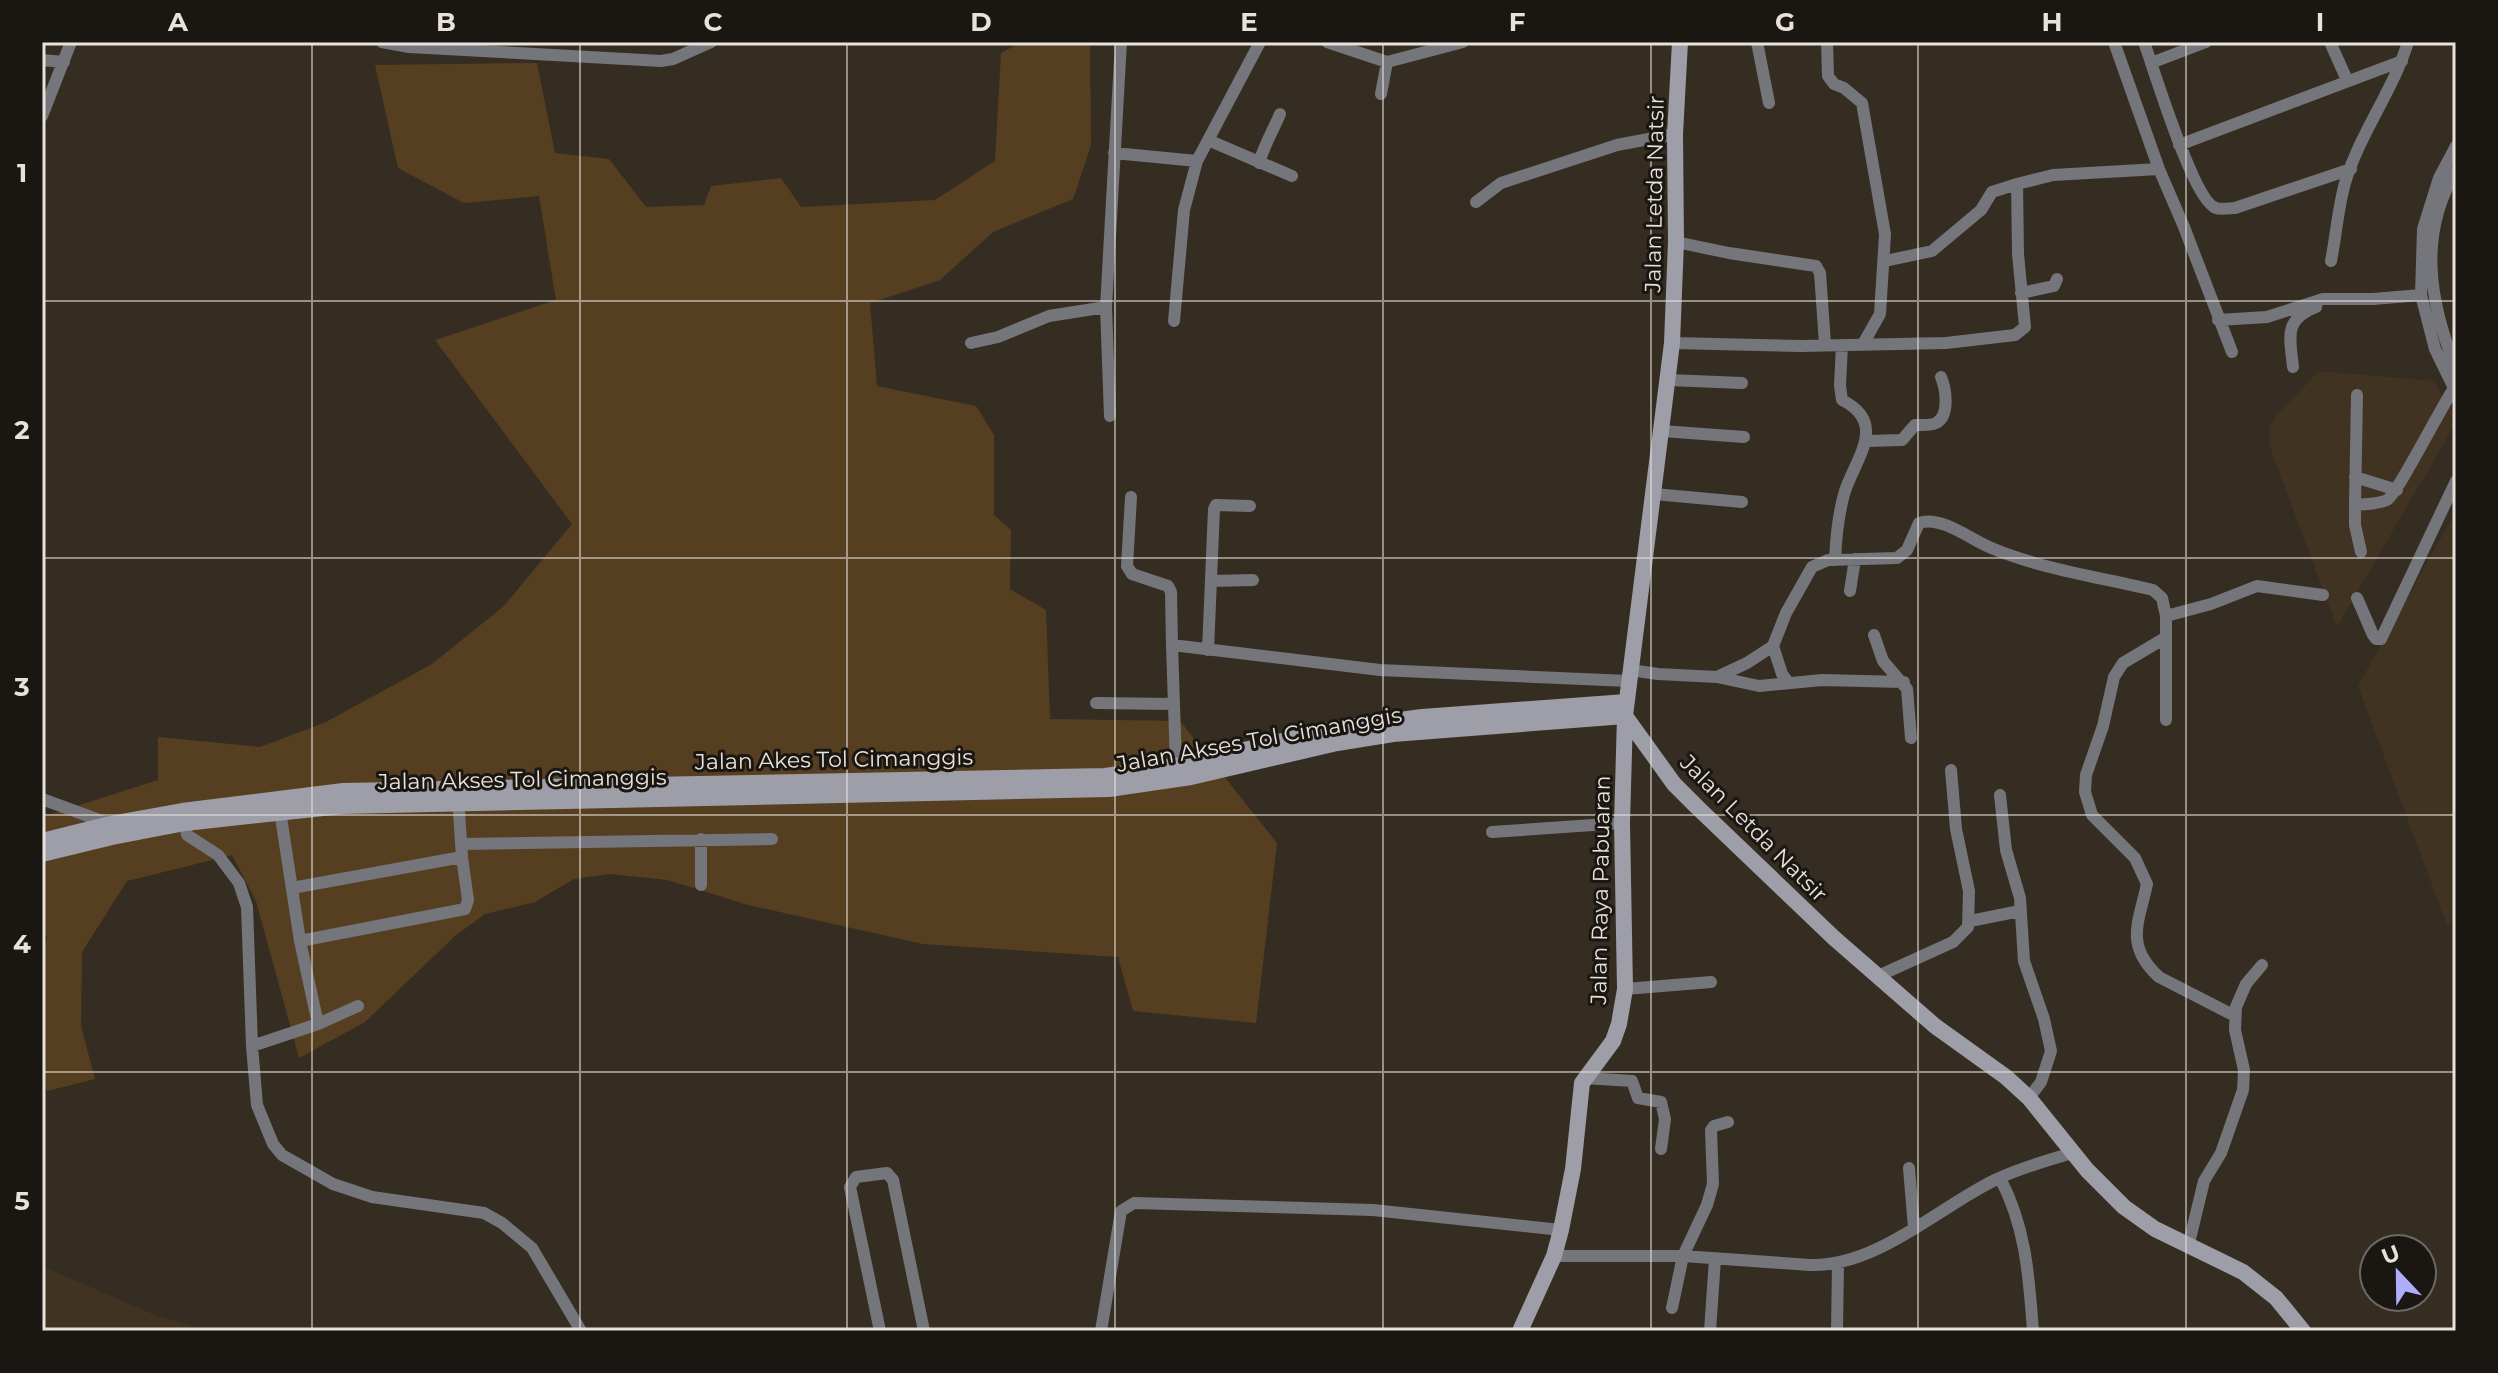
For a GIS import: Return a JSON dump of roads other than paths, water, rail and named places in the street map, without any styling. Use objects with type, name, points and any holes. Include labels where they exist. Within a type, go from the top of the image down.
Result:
[{"type":"main road","name":"Jalan Letda Natsir","points":[[1680,42],[1675,134],[1676,242],[1669,380],[1625,709],[1674,784],[1697,807],[1795,902],[1935,1026],[2006,1077],[2029,1098],[2072,1153],[2137,1218],[2228,1262],[2263,1287],[2303,1331]]},
{"type":"main road","name":"Jalan Akes Tol Cimanggis","points":[[184,817],[343,791],[458,795],[1105,776],[1176,766],[1333,729],[1393,721],[1625,709]]},
{"type":"main road","name":"Jalan Akses Tol Cimanggis","points":[[42,854],[111,830],[184,817],[458,795],[1109,789],[1191,777],[1337,743],[1393,734],[1625,709]]},
{"type":"main road","name":"Jalan Raya Pabuaran","points":[[1520,1331],[1554,1256],[1561,1230],[1569,1195],[1580,1091],[1584,1078],[1613,1041],[1625,989],[1622,823],[1625,709]]},
{"type":"main road","points":[[42,841],[111,830]]},
{"type":"street","points":[[42,116],[71,42]]},
{"type":"street","points":[[382,42],[409,47],[673,59],[711,42]]},
{"type":"street","points":[[588,42],[588,57]]},
{"type":"street","points":[[1110,416],[1106,307],[1121,42]]},
{"type":"street","points":[[1174,321],[1184,210],[1197,161],[1260,42]]},
{"type":"street","points":[[1327,42],[1387,62],[1463,42]]},
{"type":"street","points":[[1757,42],[1769,103]]},
{"type":"street","points":[[1827,42],[1828,76],[1834,84],[1862,103],[1885,234],[1880,314],[1863,344]]},
{"type":"street","points":[[2114,42],[2159,169],[2232,352]]},
{"type":"street","points":[[2144,42],[2179,145],[2205,200],[2216,208],[2235,208],[2351,169]]},
{"type":"street","points":[[2151,63],[2206,42]]},
{"type":"street","points":[[2330,42],[2347,80]]},
{"type":"street","points":[[2331,261],[2345,183],[2408,42]]},
{"type":"street","points":[[42,60],[64,62]]},
{"type":"street","points":[[2179,145],[2402,61]]},
{"type":"street","points":[[1381,94],[1387,62]]},
{"type":"street","points":[[1259,163],[1265,140],[1280,114]]},
{"type":"street","points":[[1476,202],[1501,183],[1617,145],[1675,134]]},
{"type":"street","points":[[1208,140],[1292,176]]},
{"type":"street","points":[[2355,505],[2385,501],[2397,490],[2423,439],[2455,388],[2435,349],[2422,299],[2423,229],[2439,178],[2456,146]]},
{"type":"street","points":[[1114,153],[1197,161]]},
{"type":"street","points":[[1885,261],[1932,251],[1981,210],[1992,192],[2053,175],[2159,169]]},
{"type":"street","points":[[2456,171],[2434,227],[2430,264],[2440,324],[2456,369]]},
{"type":"street","points":[[1672,343],[1946,343],[2015,335],[2025,327],[2017,184]]},
{"type":"street","points":[[1676,242],[1816,266],[1820,273],[1825,344]]},
{"type":"street","points":[[2021,293],[2045,290],[2054,286],[2057,279]]},
{"type":"street","points":[[2218,320],[2267,317],[2323,299],[2422,299]]},
{"type":"street","points":[[2293,367],[2289,334],[2294,322],[2304,312],[2318,306],[2422,299]]},
{"type":"street","points":[[971,343],[998,337],[1049,316],[1106,307]]},
{"type":"street","points":[[1835,560],[1837,529],[1845,491],[1867,441],[1865,424],[1853,405],[1842,400],[1842,345]]},
{"type":"street","points":[[1867,441],[1902,440],[1915,425],[1935,424],[1941,420],[1946,388],[1941,377]]},
{"type":"street","points":[[1669,380],[1742,383]]},
{"type":"street","points":[[2357,395],[2355,525],[2361,552]]},
{"type":"street","points":[[1662,431],[1744,437]]},
{"type":"street","points":[[2355,477],[2397,490]]},
{"type":"street","points":[[2357,598],[2373,635],[2381,639],[2456,481]]},
{"type":"street","points":[[1654,494],[1742,502]]},
{"type":"street","points":[[1131,497],[1127,566],[1132,574],[1168,586],[1171,592],[1176,766]]},
{"type":"street","points":[[1208,650],[1216,505],[1250,506]]},
{"type":"street","points":[[1717,677],[1773,646],[1786,613],[1812,567],[1835,560],[1897,558],[1907,550],[1919,523],[1933,521],[2004,554],[2153,590],[2162,598],[2166,616],[2166,720]]},
{"type":"street","points":[[1850,591],[1855,559]]},
{"type":"street","points":[[1211,581],[1253,580]]},
{"type":"street","points":[[2166,616],[2211,604],[2257,586],[2323,595]]},
{"type":"street","points":[[1874,635],[1883,661],[1904,682],[1910,703],[1911,738]]},
{"type":"street","points":[[2165,638],[2123,663],[2114,677],[2103,726],[2086,775],[2085,792],[2092,815],[2135,858],[2147,884],[2136,933],[2149,968],[2159,977],[2235,1016]]},
{"type":"street","points":[[1172,645],[1380,670],[1629,676],[1658,674],[1717,677],[1759,686],[1788,682],[1904,682]]},
{"type":"street","points":[[1773,646],[1782,674],[1788,682]]},
{"type":"street","points":[[1096,703],[1173,704]]},
{"type":"street","points":[[1878,976],[1953,942],[1964,933],[1970,921],[1967,874],[1956,829],[1951,770]]},
{"type":"street","points":[[300,941],[465,909],[468,900],[458,795]]},
{"type":"street","points":[[2000,795],[2003,833],[2020,898],[2025,970],[2044,1019],[2051,1051],[2041,1082],[2029,1098]]},
{"type":"street","points":[[42,799],[111,830]]},
{"type":"street","points":[[280,811],[300,941],[318,1024]]},
{"type":"street","points":[[184,817],[187,835],[218,855],[239,883],[247,907],[257,1105],[273,1144],[282,1155],[333,1184],[372,1197],[484,1213],[502,1223],[532,1248],[581,1331]]},
{"type":"street","points":[[1492,832],[1622,823]]},
{"type":"street","points":[[292,888],[461,851],[701,839],[772,839]]},
{"type":"street","points":[[701,839],[701,885]]},
{"type":"street","points":[[1970,921],[2020,911]]},
{"type":"street","points":[[2189,1243],[2204,1181],[2221,1153],[2243,1090],[2244,1070],[2235,1016],[2241,994],[2262,965]]},
{"type":"street","points":[[1625,989],[1711,982]]},
{"type":"street","points":[[252,1046],[318,1024],[358,1006]]},
{"type":"street","points":[[1584,1078],[1632,1081],[1638,1098],[1661,1102],[1665,1119],[1661,1149]]},
{"type":"street","points":[[1672,1308],[1683,1256],[1707,1205],[1713,1184],[1711,1130],[1728,1122]]},
{"type":"street","points":[[1554,1256],[1683,1256],[1810,1265],[1838,1263],[1872,1250],[1914,1228],[2000,1178],[2072,1153]]},
{"type":"street","points":[[1909,1168],[1914,1228]]},
{"type":"street","points":[[880,1331],[850,1187],[856,1177],[887,1173],[893,1180],[924,1331]]},
{"type":"street","points":[[2000,1178],[2016,1217],[2026,1254],[2031,1282],[2033,1331]]},
{"type":"street","points":[[1098,1331],[1121,1211],[1134,1203],[1373,1210],[1561,1230]]},
{"type":"street","points":[[1710,1331],[1715,1259]]},
{"type":"street","points":[[1837,1331],[1838,1263]]}]
